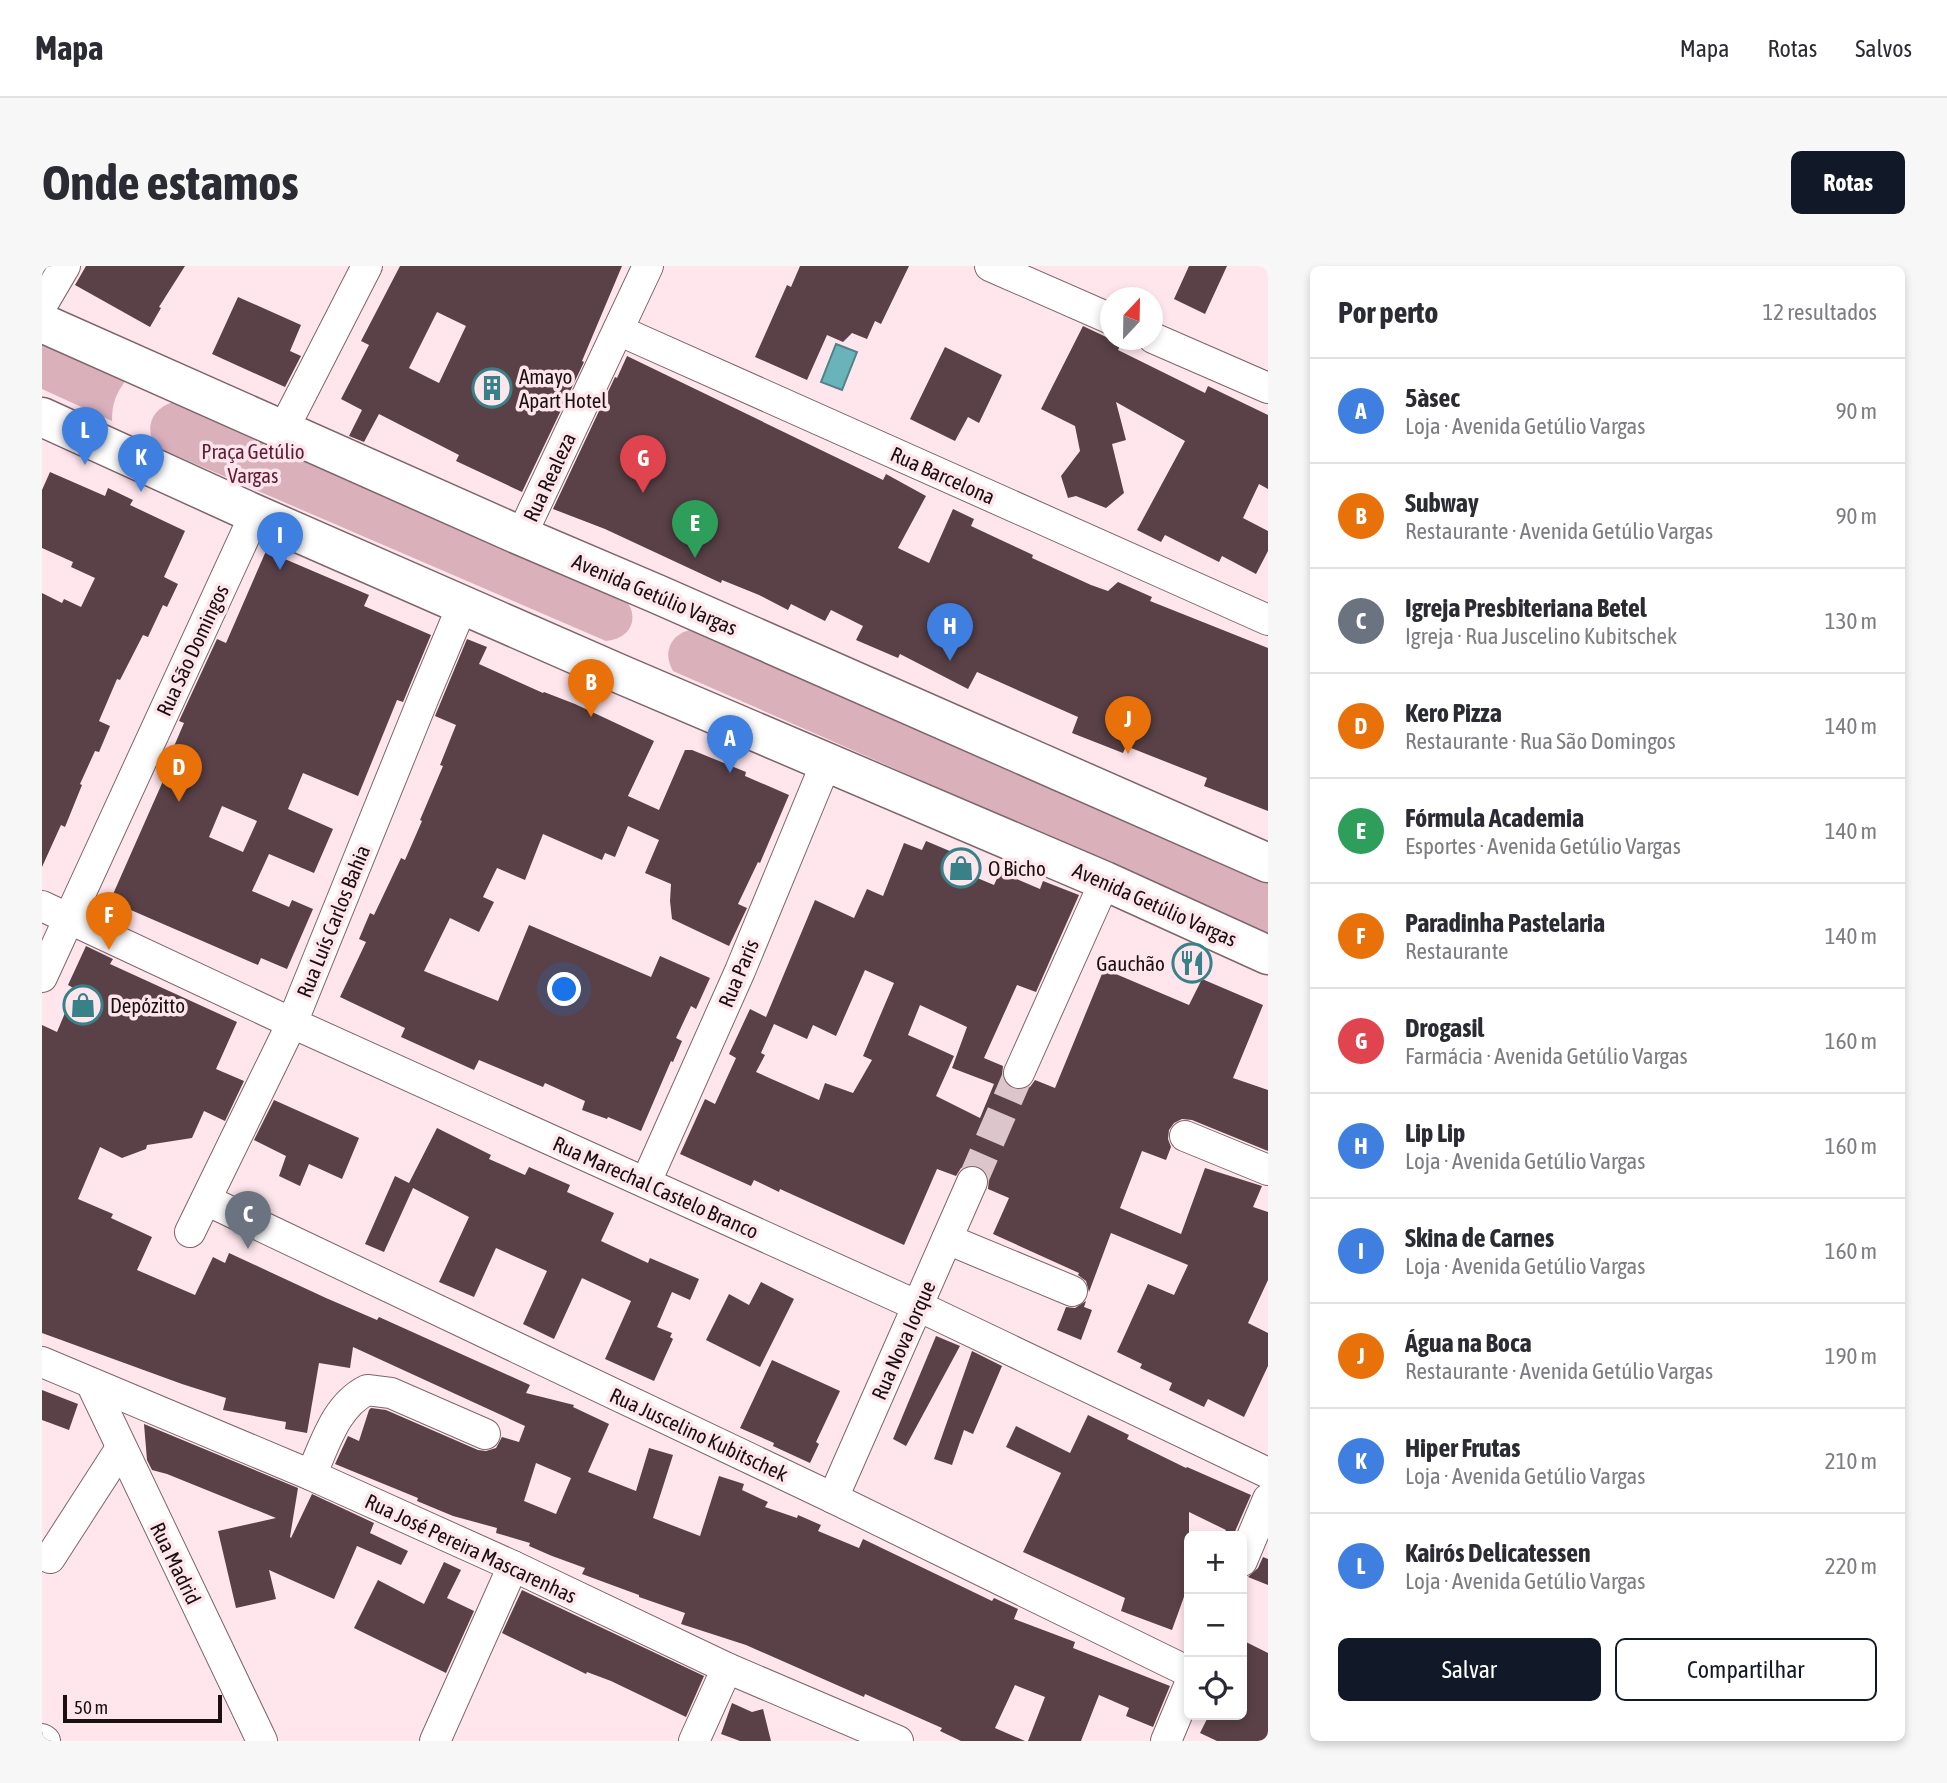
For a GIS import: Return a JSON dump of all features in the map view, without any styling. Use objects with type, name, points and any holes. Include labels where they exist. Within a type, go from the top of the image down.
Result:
[{"type":"main road","name":"Avenida Getúlio Vargas","points":[[42,323],[1268,863]]},
{"type":"main road","name":"Avenida Getúlio Vargas","points":[[42,417],[255,514],[826,763],[1105,881],[1268,955]]},
{"type":"street","points":[[42,305],[65,266]]},
{"type":"street","points":[[282,430],[367,266]]},
{"type":"street","name":"Rua Realeza","points":[[521,536],[648,266]]},
{"type":"street","points":[[990,266],[1100,314]]},
{"type":"street","name":"Rua Barcelona","points":[[618,330],[1268,620]]},
{"type":"street","points":[[1163,342],[1268,388]]},
{"type":"street","name":"Rua São Domingos","points":[[42,977],[55,912],[255,514]]},
{"type":"street","name":"Rua Luís Carlos Bahia","points":[[190,1232],[292,1023],[463,604]]},
{"type":"street","name":"Rua Paris","points":[[646,1182],[740,971],[826,763]]},
{"type":"street","points":[[1018,1073],[1105,881]]},
{"type":"street","name":"Rua Marechal Castelo Branco","points":[[55,912],[292,1023],[918,1306],[1268,1474]]},
{"type":"street","points":[[1185,1136],[1268,1170]]},
{"type":"street","name":"Rua Nova Iorque","points":[[833,1498],[972,1182]]},
{"type":"street","name":"Rua Juscelino Kubitschek","points":[[206,1200],[833,1498],[1184,1670]]},
{"type":"street","points":[[947,1239],[1072,1292]]},
{"type":"street","name":"Rua José Pereira Mascarenhas","points":[[42,1362],[311,1475],[513,1566],[727,1668],[898,1741]]},
{"type":"street","name":"Rua Madrid","points":[[92,1385],[262,1741]]},
{"type":"street","points":[[311,1475],[339,1415],[347,1404],[367,1390],[391,1392],[485,1434]]},
{"type":"street","points":[[50,1558],[121,1448]]},
{"type":"street","points":[[1247,1549],[1268,1499]]},
{"type":"street","points":[[435,1741],[513,1566]]},
{"type":"street","points":[[694,1741],[727,1668]]},
{"type":"street","points":[[1166,1741],[1184,1698]]},
{"type":"green space","points":[[42,343],[127,379],[115,398],[112,421],[42,389]]},
{"type":"green space","name":"Praça Getúlio Vargas","points":[[173,402],[624,598],[632,612],[631,626],[622,636],[606,641],[156,447],[150,433],[152,420],[159,409]]},
{"type":"green space","points":[[696,629],[1268,879],[1268,933],[673,671],[668,656],[671,643],[681,633]]},
{"type":"water","points":[[836,344],[857,352],[842,390],[821,382]]},
{"type":"building","points":[[86,266],[185,266],[159,307],[161,308],[150,327],[75,285]]},
{"type":"building","points":[[400,266],[622,266],[582,361],[584,362],[522,492],[456,461],[459,455],[379,414],[364,442],[349,436],[362,410],[341,399],[369,345],[361,341]],"holes":[[[437,312],[466,326],[439,383],[409,368]]]},
{"type":"building","points":[[800,266],[909,266],[881,324],[875,321],[867,339],[852,333],[843,342],[827,335],[807,380],[755,357],[787,285],[791,287]]},
{"type":"building","points":[[1189,266],[1227,266],[1205,314],[1174,299]]},
{"type":"building","points":[[238,297],[301,325],[290,351],[301,356],[285,387],[212,354]]},
{"type":"building","points":[[1083,326],[1100,334],[1100,350],[1118,350],[1205,393],[1208,386],[1268,415],[1268,489],[1259,484],[1243,518],[1268,531],[1268,551],[1256,574],[1222,556],[1219,562],[1165,535],[1161,542],[1137,530],[1185,441],[1116,402],[1126,440],[1112,444],[1124,493],[1106,508],[1076,496],[1068,498],[1061,476],[1080,451],[1075,426],[1041,409]]},
{"type":"building","points":[[945,347],[1002,375],[979,423],[968,417],[955,441],[910,419]]},
{"type":"building","points":[[627,356],[883,480],[886,474],[926,496],[898,548],[929,563],[953,509],[974,519],[971,526],[1091,585],[1108,591],[1118,582],[1152,597],[1150,601],[1268,648],[1268,811],[1204,786],[1207,778],[1126,746],[1123,753],[1072,733],[1078,717],[977,672],[968,689],[900,654],[898,658],[856,640],[863,626],[831,610],[825,621],[791,604],[788,610],[759,595],[722,580],[721,583],[605,529],[553,509]]},
{"type":"building","points":[[50,472],[105,496],[108,488],[133,500],[130,505],[185,531],[164,577],[178,584],[167,607],[163,605],[148,637],[143,635],[120,680],[117,679],[99,721],[110,726],[99,752],[95,751],[80,784],[82,785],[65,827],[61,825],[42,867],[42,593],[62,603],[64,599],[81,607],[95,578],[71,567],[73,562],[42,548],[42,490]]},
{"type":"building","points":[[266,551],[369,595],[364,606],[431,635],[403,702],[397,700],[358,796],[303,773],[288,809],[333,829],[314,873],[269,854],[252,891],[289,907],[292,900],[313,909],[287,969],[261,958],[258,965],[110,901],[163,781],[160,779],[184,723],[179,721],[217,639],[226,643]],"holes":[[[222,806],[257,821],[243,852],[209,837]]]},
{"type":"building","points":[[467,639],[487,647],[479,664],[654,741],[628,796],[659,810],[685,750],[692,750],[746,772],[745,776],[789,795],[760,863],[758,862],[738,904],[747,908],[729,946],[672,919],[671,884],[645,873],[659,840],[628,826],[615,857],[605,853],[602,860],[543,834],[525,880],[497,868],[483,897],[494,902],[479,932],[450,918],[424,971],[498,1001],[529,925],[651,977],[660,956],[710,978],[696,1009],[691,1006],[676,1038],[682,1041],[641,1131],[608,1117],[607,1119],[582,1110],[585,1101],[545,1083],[543,1087],[479,1060],[474,1070],[401,1037],[405,1028],[340,997],[366,942],[359,939],[370,913],[374,915],[401,858],[405,860],[443,766],[440,765],[456,725],[435,716]]},
{"type":"building","points":[[926,841],[964,857],[958,870],[994,885],[1000,872],[1040,889],[1043,881],[1079,895],[1036,992],[1017,985],[984,1058],[1003,1066],[1005,1084],[1011,1089],[1030,1087],[1035,1080],[1055,1088],[1104,969],[1189,1005],[1202,979],[1263,1005],[1233,1078],[1268,1090],[1268,1151],[1192,1120],[1182,1119],[1174,1123],[1169,1130],[1171,1147],[1166,1160],[1142,1151],[1120,1208],[1181,1234],[1205,1168],[1262,1186],[1253,1207],[1268,1212],[1268,1280],[1248,1323],[1268,1333],[1268,1366],[1244,1417],[1208,1399],[1204,1407],[1169,1390],[1172,1383],[1140,1368],[1142,1364],[1117,1352],[1148,1284],[1174,1295],[1188,1265],[1111,1233],[1089,1292],[1086,1281],[1079,1273],[993,1234],[1009,1198],[988,1189],[989,1179],[980,1166],[969,1165],[961,1168],[956,1176],[937,1169],[904,1245],[780,1189],[779,1192],[754,1180],[751,1186],[680,1154],[705,1099],[715,1104],[736,1058],[729,1054],[750,1009],[766,1017],[815,900],[854,918],[867,889],[883,896],[904,843],[922,850]],"holes":[[[865,970],[894,983],[863,1056],[872,1060],[853,1093],[825,1083],[819,1100],[756,1072],[765,1055],[761,1053],[774,1024],[807,1039],[813,1025],[836,1036]],[[920,1005],[967,1027],[952,1068],[994,1084],[980,1118],[936,1096],[954,1056],[908,1035]]]},
{"type":"building","points":[[86,946],[113,959],[110,964],[237,1022],[216,1069],[244,1081],[225,1121],[204,1111],[192,1138],[147,1145],[146,1149],[122,1158],[100,1147],[78,1199],[113,1214],[111,1218],[152,1237],[137,1270],[195,1295],[213,1257],[225,1263],[229,1253],[377,1320],[379,1317],[530,1385],[526,1393],[574,1405],[573,1407],[609,1424],[588,1472],[636,1491],[649,1448],[673,1455],[653,1518],[700,1536],[719,1476],[744,1484],[742,1490],[768,1502],[765,1507],[797,1518],[798,1515],[821,1525],[818,1531],[859,1548],[863,1539],[992,1601],[994,1598],[1018,1609],[1014,1619],[1075,1642],[1073,1648],[1170,1686],[1153,1727],[1126,1716],[1129,1708],[1099,1695],[1081,1741],[1028,1741],[1045,1697],[1015,1685],[995,1728],[1025,1741],[961,1741],[940,1731],[942,1728],[865,1694],[864,1697],[746,1645],[681,1624],[685,1613],[582,1574],[585,1568],[529,1546],[530,1543],[496,1533],[497,1528],[453,1516],[417,1501],[418,1498],[335,1464],[348,1436],[359,1441],[371,1408],[386,1410],[478,1450],[486,1451],[496,1448],[502,1437],[519,1442],[525,1426],[353,1347],[350,1368],[319,1363],[307,1433],[285,1429],[286,1422],[223,1410],[226,1398],[42,1333],[42,1025],[57,1032],[75,989],[68,985]],"holes":[[[536,1463],[571,1478],[556,1514],[524,1501]]]},
{"type":"building","points":[[274,1100],[359,1138],[342,1179],[309,1164],[300,1186],[279,1176],[286,1156],[254,1140]]},
{"type":"building","points":[[437,1128],[491,1155],[489,1159],[525,1175],[529,1167],[570,1185],[567,1192],[614,1213],[601,1241],[648,1263],[650,1258],[699,1279],[690,1300],[672,1292],[657,1327],[672,1333],[670,1337],[673,1339],[654,1381],[605,1359],[631,1301],[582,1278],[554,1339],[523,1324],[547,1271],[496,1248],[474,1297],[439,1282],[469,1217],[413,1188],[384,1252],[365,1244],[395,1176],[409,1183]]},
{"type":"building","points":[[761,1282],[794,1299],[760,1367],[706,1340],[729,1294],[749,1305]]},
{"type":"building","points":[[1086,1301],[1084,1307],[1092,1310],[1081,1340],[1057,1330],[1066,1307],[1075,1308]]},
{"type":"building","points":[[936,1336],[960,1346],[906,1446],[893,1439]]},
{"type":"building","points":[[972,1351],[1002,1366],[973,1434],[964,1430],[952,1465],[934,1459]]},
{"type":"building","points":[[772,1360],[840,1391],[816,1442],[819,1444],[810,1463],[740,1428]]},
{"type":"building","points":[[42,1390],[78,1404],[69,1430],[42,1420]]},
{"type":"building","points":[[1088,1415],[1129,1435],[1127,1439],[1186,1468],[1251,1495],[1235,1531],[1226,1531],[1189,1512],[1189,1531],[1184,1531],[1184,1597],[1172,1630],[1121,1611],[1125,1598],[1023,1552],[1061,1473],[1006,1447],[1016,1426],[1070,1453]]},
{"type":"building","points":[[144,1424],[298,1488],[291,1538],[312,1494],[374,1523],[370,1533],[408,1551],[401,1565],[357,1546],[334,1599],[269,1570],[276,1599],[236,1608],[218,1531],[276,1518],[152,1470],[147,1460]]},
{"type":"building","points":[[1263,1557],[1268,1559],[1268,1585],[1248,1577],[1258,1568]]},
{"type":"building","points":[[444,1562],[461,1570],[447,1598],[474,1611],[446,1673],[354,1628],[378,1580],[424,1604]]},
{"type":"building","points":[[522,1590],[704,1676],[686,1717],[611,1681],[587,1672],[586,1674],[502,1633]]},
{"type":"building","points":[[1247,1642],[1268,1653],[1268,1741],[1217,1741],[1200,1733],[1206,1720],[1247,1720]]},
{"type":"building","points":[[732,1703],[752,1712],[763,1709],[771,1741],[740,1741],[721,1734]]},
{"type":"tunnel","points":[[972,1182],[1019,1073]]},
{"type":"place","name":"Amayo Apart Hotel","points":[[492,388]]},
{"type":"place","name":"Kairós Delicatessen","points":[[85,465]]},
{"type":"place","name":"Hiper Frutas","points":[[141,492]]},
{"type":"place","name":"Drogasil","points":[[643,493]]},
{"type":"place","name":"Fórmula Academia","points":[[695,558]]},
{"type":"place","name":"Skina de Carnes","points":[[280,570]]},
{"type":"place","name":"Lip Lip","points":[[950,661]]},
{"type":"place","name":"Subway","points":[[591,717]]},
{"type":"place","name":"Água na Boca","points":[[1128,754]]},
{"type":"place","name":"5àsec","points":[[730,773]]},
{"type":"place","name":"Kero Pizza","points":[[179,802]]},
{"type":"place","name":"O Bicho","points":[[961,868]]},
{"type":"place","name":"Paradinha Pastelaria","points":[[109,950]]},
{"type":"place","name":"Gauchão","points":[[1192,963]]},
{"type":"place","name":"Depózitto","points":[[83,1005]]},
{"type":"place","name":"Igreja Presbiteriana Betel","points":[[248,1249]]}]
